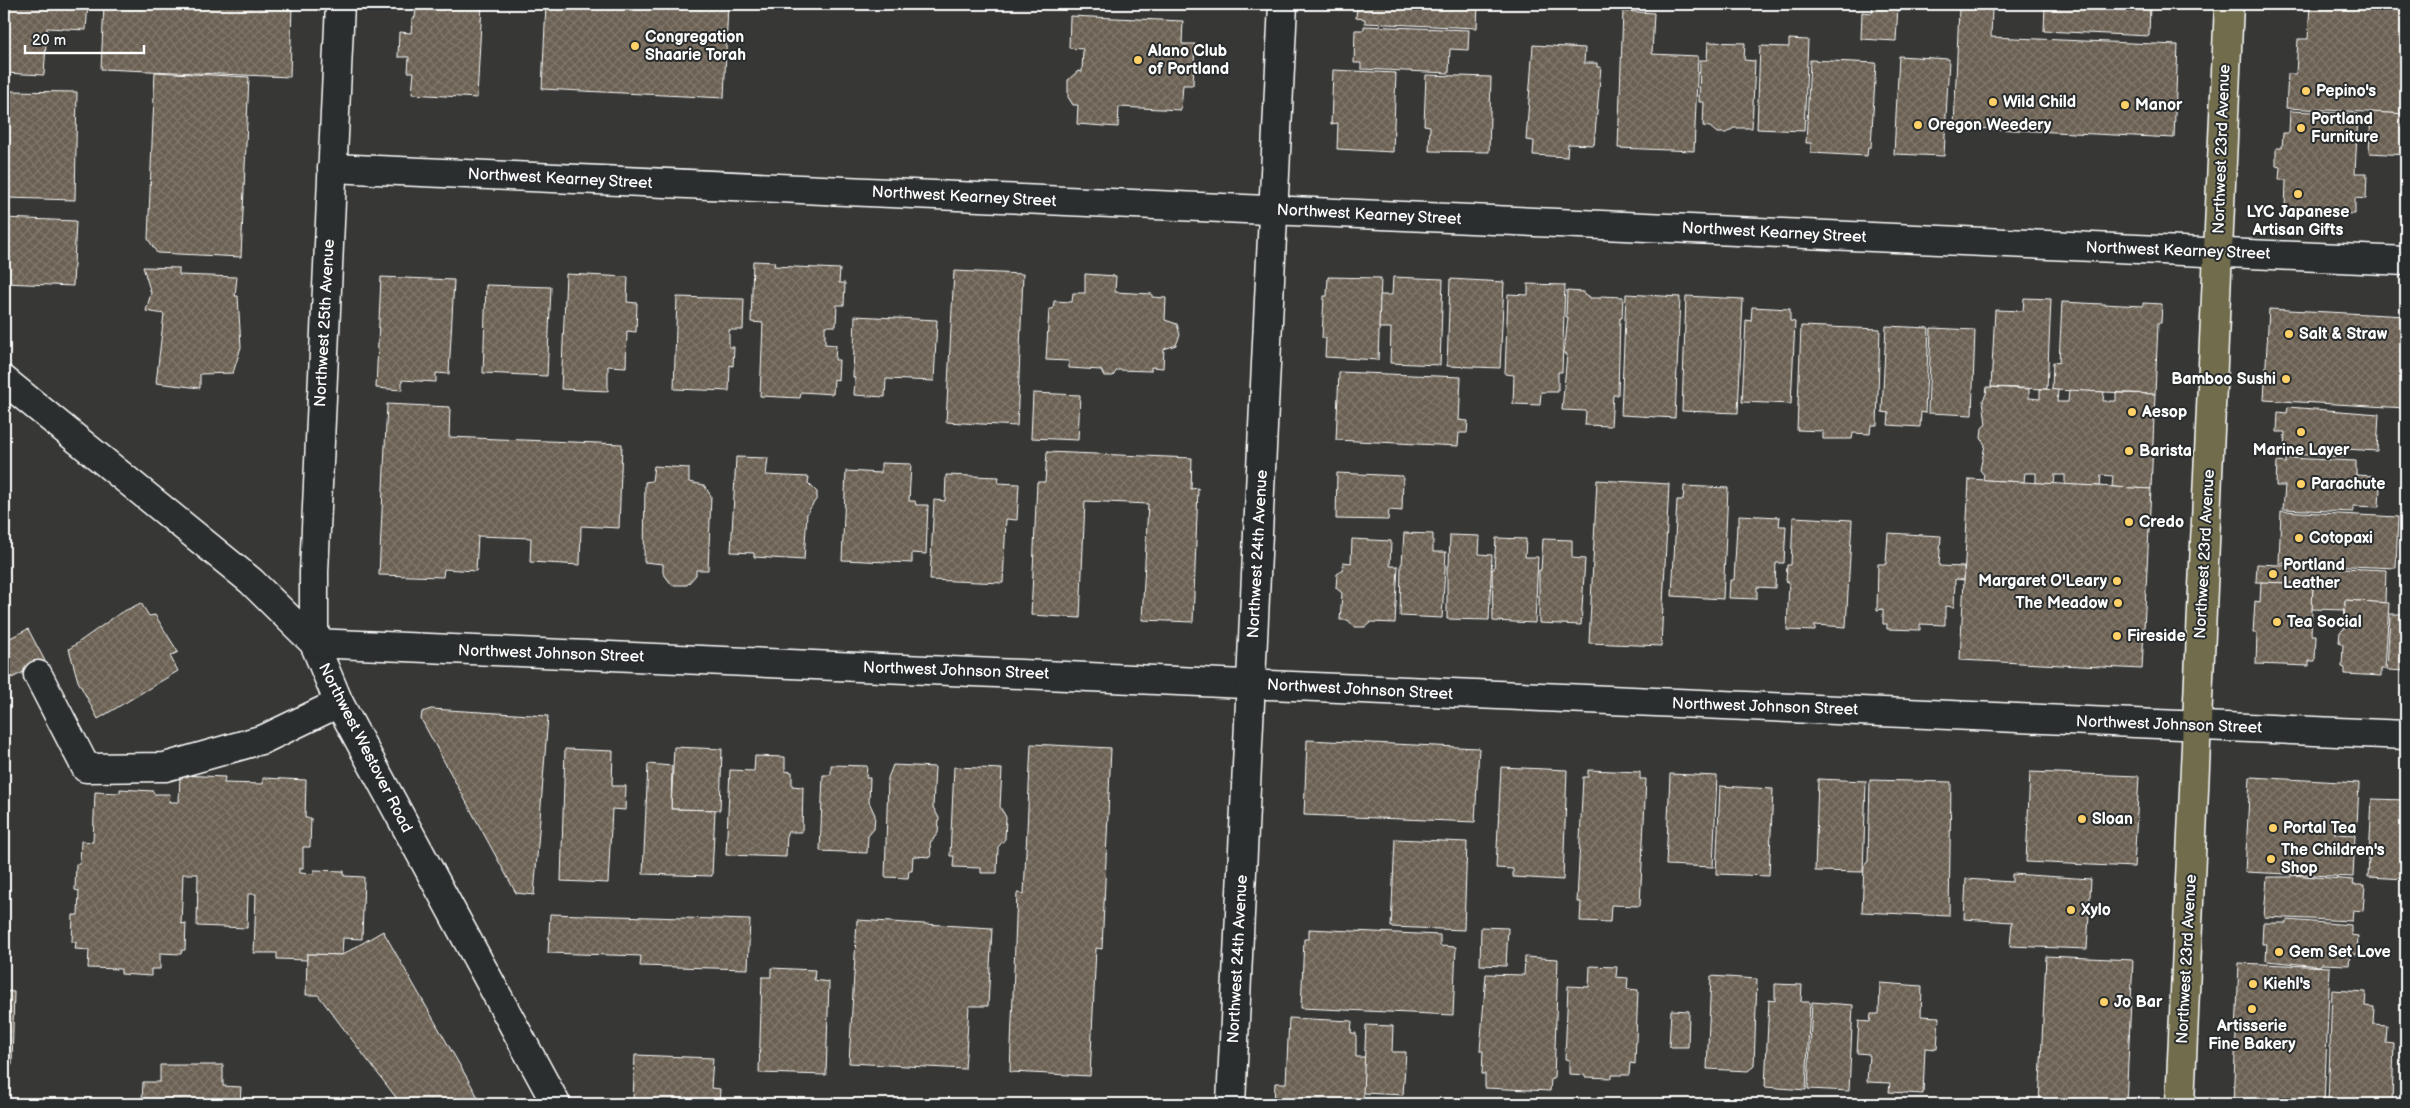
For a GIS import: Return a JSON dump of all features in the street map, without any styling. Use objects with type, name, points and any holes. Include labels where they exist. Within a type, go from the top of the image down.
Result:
[{"type":"main road","name":"Northwest 23rd Avenue","points":[[2180,1104],[2229,4]]},
{"type":"street","name":"Northwest 25th Avenue","points":[[314,643],[314,572],[340,4]]},
{"type":"street","name":"Northwest 24th Avenue","points":[[1231,1104],[1275,210],[1283,4]]},
{"type":"street","name":"Northwest Kearney Street","points":[[332,168],[2406,261]]},
{"type":"street","name":"Northwest Westover Road","points":[[4,380],[251,581],[314,643],[318,657],[339,703],[556,1104]]},
{"type":"street","name":"Northwest Johnson Street","points":[[314,643],[2406,735]]},
{"type":"street","points":[[38,675],[86,768],[165,767],[264,739],[339,703]]},
{"type":"building","points":[[4,4],[88,4],[86,30],[47,28],[44,75],[4,73]]},
{"type":"building","points":[[104,4],[292,4],[290,77],[101,69]]},
{"type":"building","points":[[416,4],[482,4],[477,98],[412,94],[414,72],[408,72],[409,57],[398,57],[399,32],[411,33],[412,18],[415,18]]},
{"type":"building","name":"Congregation Shaarie Torah","points":[[546,4],[728,4],[724,98],[542,89]]},
{"type":"building","points":[[1357,4],[1478,4],[1477,28],[1365,23],[1365,19],[1356,18]]},
{"type":"building","points":[[1873,4],[1898,5],[1896,41],[1861,39],[1862,12],[1872,13]]},
{"type":"building","points":[[1934,4],[1989,4],[1989,6]]},
{"type":"building","points":[[2045,4],[2150,4],[2149,36],[2044,31]]},
{"type":"building","points":[[2310,4],[2406,4],[2406,114],[2286,108],[2288,74],[2296,74],[2298,39],[2308,39]]},
{"type":"building","points":[[1959,8],[1992,9],[1991,37],[2178,45],[2174,138],[1954,127]]},
{"type":"building","points":[[1623,11],[1654,13],[1652,54],[1698,56],[1694,151],[1618,148]]},
{"type":"building","name":"Alano Club of Portland","points":[[1070,16],[1183,21],[1182,44],[1195,44],[1193,85],[1183,85],[1181,110],[1119,107],[1118,127],[1077,124],[1078,105],[1073,105],[1068,97],[1068,80],[1078,71],[1082,72],[1083,49],[1069,48]]},
{"type":"building","points":[[1364,26],[1469,30],[1468,50],[1450,49],[1449,73],[1361,69],[1361,63],[1354,63],[1355,30],[1364,30]]},
{"type":"building","points":[[1789,39],[1808,40],[1804,131],[1757,129],[1760,46],[1789,47]]},
{"type":"building","points":[[1708,42],[1745,43],[1744,60],[1755,61],[1752,128],[1734,128],[1726,133],[1717,133],[1710,127],[1703,126],[1704,102],[1699,102],[1700,60],[1707,60]]},
{"type":"building","points":[[1533,45],[1585,48],[1584,63],[1597,63],[1597,67],[1601,67],[1594,145],[1568,144],[1567,157],[1533,155],[1534,141],[1526,140]]},
{"type":"building","points":[[1899,56],[1949,59],[1944,156],[1894,154]]},
{"type":"building","points":[[1810,60],[1876,63],[1871,147],[1868,147],[1867,156],[1811,153],[1811,143],[1806,143]]},
{"type":"building","points":[[1333,70],[1396,73],[1393,152],[1337,149],[1338,123],[1331,124]]},
{"type":"building","points":[[155,72],[249,77],[241,257],[157,253],[148,239]]},
{"type":"building","points":[[1426,75],[1491,77],[1489,152],[1429,151],[1430,126],[1424,125]]},
{"type":"building","points":[[8,91],[77,92],[75,200],[6,198]]},
{"type":"building","points":[[2290,111],[2358,114],[2355,173],[2367,173],[2366,199],[2355,198],[2355,214],[2285,211],[2286,180],[2279,180],[2280,167],[2276,166],[2276,148],[2282,148],[2283,133],[2289,133]]},
{"type":"building","points":[[2371,112],[2406,114],[2406,155],[2369,153]]},
{"type":"building","points":[[4,218],[76,221],[73,286],[4,283]]},
{"type":"building","points":[[753,261],[775,262],[774,266],[840,269],[839,283],[845,283],[844,305],[837,305],[836,326],[825,326],[825,344],[836,345],[835,360],[839,360],[838,380],[834,379],[833,394],[801,392],[800,398],[760,396],[763,323],[751,322]]},
{"type":"building","points":[[143,267],[179,268],[179,275],[237,277],[235,296],[238,296],[241,347],[233,373],[200,374],[200,388],[156,383],[164,314],[146,311],[151,293]]},
{"type":"building","points":[[954,271],[1023,274],[1017,426],[946,422]]},
{"type":"building","points":[[566,274],[628,277],[627,302],[637,303],[636,332],[627,331],[626,367],[608,366],[608,391],[561,389]]},
{"type":"building","points":[[1085,274],[1116,276],[1115,292],[1152,294],[1152,297],[1166,298],[1165,320],[1177,324],[1180,335],[1176,345],[1164,349],[1163,368],[1151,367],[1151,371],[1117,370],[1113,376],[1104,376],[1101,370],[1069,368],[1069,361],[1046,360],[1049,309],[1053,309],[1054,301],[1072,302],[1073,293],[1085,293]]},
{"type":"building","points":[[381,277],[454,280],[449,374],[436,373],[436,382],[402,380],[402,390],[376,388]]},
{"type":"building","points":[[1328,277],[1381,278],[1378,360],[1325,357],[1326,338],[1322,338],[1324,296],[1327,296]]},
{"type":"building","points":[[1393,277],[1443,279],[1440,365],[1390,363],[1391,328],[1379,328],[1380,295],[1392,295]]},
{"type":"building","points":[[1450,279],[1504,282],[1500,368],[1447,366]]},
{"type":"building","points":[[1528,284],[1565,285],[1562,372],[1558,372],[1558,392],[1541,392],[1540,405],[1513,404],[1514,375],[1505,374],[1508,294],[1528,295]]},
{"type":"building","points":[[486,285],[551,287],[547,376],[483,373]]},
{"type":"building","points":[[1567,291],[1584,292],[1584,295],[1590,298],[1601,298],[1601,296],[1623,297],[1622,318],[1620,318],[1618,395],[1613,395],[1611,426],[1585,425],[1586,411],[1562,410],[1567,354],[1564,354],[1568,317],[1566,317]]},
{"type":"building","points":[[1626,294],[1680,297],[1675,418],[1621,415]]},
{"type":"building","points":[[1686,296],[1743,299],[1738,413],[1682,411]]},
{"type":"building","points":[[677,297],[744,299],[743,330],[729,330],[729,347],[734,347],[733,366],[730,365],[729,391],[674,389]]},
{"type":"building","points":[[2024,298],[2051,299],[2047,389],[1991,387],[1995,310],[2023,311]]},
{"type":"building","points":[[2062,302],[2143,306],[2143,303],[2162,304],[2161,323],[2158,323],[2155,394],[2052,390],[2053,362],[2059,363]]},
{"type":"building","points":[[1752,307],[1790,309],[1790,321],[1795,322],[1791,404],[1742,402],[1746,320],[1751,321]]},
{"type":"building","points":[[2269,309],[2406,316],[2406,408],[2264,400]]},
{"type":"building","points":[[855,316],[937,320],[934,381],[886,379],[885,397],[854,395]]},
{"type":"building","points":[[1801,326],[1880,329],[1877,425],[1871,425],[1870,434],[1853,433],[1852,439],[1823,439],[1823,431],[1797,430]]},
{"type":"building","points":[[1886,326],[1929,328],[1925,413],[1921,412],[1920,427],[1888,425],[1889,413],[1882,412]]},
{"type":"building","points":[[1931,328],[1975,330],[1972,415],[1928,413]]},
{"type":"building","points":[[1339,372],[1461,377],[1459,420],[1468,421],[1467,433],[1459,433],[1458,446],[1336,440]]},
{"type":"building","points":[[1987,387],[2029,389],[2029,398],[2040,399],[2040,389],[2058,390],[2057,402],[2068,402],[2069,390],[2104,392],[2103,401],[2116,401],[2116,393],[2155,394],[2151,489],[2112,487],[2113,476],[2101,475],[2100,486],[2065,485],[2065,475],[2055,475],[2054,484],[2036,483],[2036,473],[2025,473],[2024,482],[1983,480],[1984,475],[1980,470],[1985,445],[1981,438],[1982,428],[1986,424],[1983,400]]},
{"type":"building","points":[[1033,393],[1080,395],[1078,440],[1031,438]]},
{"type":"building","points":[[387,404],[450,407],[449,437],[622,444],[619,528],[581,526],[580,565],[530,562],[531,538],[478,536],[476,571],[444,569],[443,577],[379,575]]},
{"type":"building","points":[[2288,407],[2379,414],[2377,451],[2346,449],[2346,457],[2284,454],[2285,432],[2277,432],[2278,412],[2287,413]]},
{"type":"building","points":[[1047,452],[1192,458],[1191,489],[1198,488],[1193,622],[1142,620],[1148,504],[1085,501],[1080,618],[1031,615],[1037,482],[1045,482]]},
{"type":"building","points":[[736,457],[768,458],[766,475],[809,477],[808,483],[817,492],[817,498],[807,513],[804,560],[754,557],[754,553],[731,552]]},
{"type":"building","points":[[2286,458],[2356,461],[2356,475],[2374,476],[2374,486],[2380,487],[2379,507],[2353,506],[2353,512],[2283,509],[2285,486],[2276,486],[2277,462],[2286,463]]},
{"type":"building","points":[[881,463],[911,464],[909,501],[915,501],[916,505],[928,505],[926,554],[912,553],[912,563],[842,560],[846,471],[881,473]]},
{"type":"building","points":[[654,466],[689,468],[689,482],[704,485],[711,496],[708,570],[696,570],[696,575],[687,585],[672,585],[663,573],[663,564],[644,562],[645,482],[652,481]]},
{"type":"building","points":[[1337,473],[1403,476],[1402,511],[1389,510],[1388,520],[1336,519]]},
{"type":"building","points":[[946,475],[999,477],[998,483],[1019,484],[1017,520],[1006,519],[1003,583],[930,580],[934,500],[945,501]]},
{"type":"building","points":[[1969,479],[2151,489],[2142,669],[1960,660]]},
{"type":"building","points":[[1597,480],[1669,484],[1661,646],[1589,643]]},
{"type":"building","points":[[1684,486],[1728,488],[1723,599],[1672,596],[1677,500],[1683,500]]},
{"type":"building","points":[[2281,511],[2398,517],[2396,568],[2279,563]]},
{"type":"building","points":[[1739,515],[1780,517],[1779,526],[1786,526],[1784,563],[1776,563],[1775,588],[1757,587],[1757,599],[1729,598],[1730,580],[1734,580]]},
{"type":"building","points":[[1793,517],[1852,520],[1846,627],[1815,625],[1815,631],[1787,630],[1789,582],[1786,581],[1787,565],[1791,565]]},
{"type":"building","points":[[1404,533],[1433,534],[1433,552],[1446,552],[1442,618],[1400,616],[1401,564]]},
{"type":"building","points":[[1888,533],[1941,536],[1939,566],[1964,567],[1964,580],[1955,579],[1954,607],[1945,606],[1945,625],[1920,624],[1920,630],[1887,629],[1887,624],[1883,624],[1883,609],[1877,610],[1878,564],[1886,564]]},
{"type":"building","points":[[1450,535],[1480,536],[1479,554],[1492,555],[1489,620],[1447,619],[1447,566],[1449,566]]},
{"type":"building","points":[[1496,538],[1526,539],[1525,557],[1538,557],[1535,623],[1493,621],[1492,569],[1494,569]]},
{"type":"building","points":[[1352,539],[1391,541],[1390,566],[1398,566],[1395,623],[1371,622],[1365,627],[1354,627],[1348,620],[1340,620],[1342,593],[1336,588],[1337,574],[1343,570],[1343,562],[1351,563]]},
{"type":"building","points":[[1543,539],[1572,540],[1572,558],[1585,559],[1581,625],[1539,623],[1539,570],[1541,570]]},
{"type":"building","points":[[2257,564],[2386,570],[2385,603],[2345,600],[2345,610],[2312,609],[2313,584],[2256,582]]},
{"type":"building","points":[[2261,582],[2313,584],[2311,635],[2316,635],[2315,661],[2309,661],[2309,666],[2256,664],[2257,633],[2253,633],[2255,601],[2260,602]]},
{"type":"building","points":[[2404,590],[2406,590],[2406,671],[2387,670],[2390,614],[2403,614]]},
{"type":"building","points":[[2345,600],[2389,603],[2385,669],[2381,669],[2381,676],[2345,674],[2345,668],[2342,667],[2343,645],[2339,642],[2340,632],[2344,629]]},
{"type":"building","points":[[141,603],[149,616],[155,615],[178,652],[170,656],[178,671],[98,719],[78,681],[69,649],[120,613]]},
{"type":"building","points":[[28,629],[45,661],[12,678],[4,662],[4,641]]},
{"type":"building","points":[[431,709],[548,716],[534,895],[516,893],[421,719],[422,712]]},
{"type":"building","points":[[1307,740],[1479,748],[1475,822],[1304,815]]},
{"type":"building","points":[[1031,744],[1111,748],[1102,949],[1096,948],[1090,1076],[1010,1072],[1017,893],[1024,894]]},
{"type":"building","points":[[674,747],[722,749],[720,810],[671,809]]},
{"type":"building","points":[[565,749],[613,751],[612,786],[626,786],[625,810],[612,809],[608,883],[561,881]]},
{"type":"building","points":[[755,756],[785,757],[785,771],[792,772],[792,786],[803,787],[802,832],[787,832],[786,857],[726,855],[730,770],[754,771]]},
{"type":"building","points":[[648,764],[672,766],[671,809],[715,810],[712,876],[643,874]]},
{"type":"building","points":[[831,765],[867,766],[866,778],[870,778],[869,802],[875,815],[874,829],[868,836],[867,853],[820,851],[823,775],[831,775]]},
{"type":"building","points":[[893,765],[935,767],[933,807],[939,818],[938,833],[930,843],[931,857],[913,856],[912,871],[909,871],[908,878],[885,877],[888,778]]},
{"type":"building","points":[[954,767],[1002,769],[1000,807],[1006,817],[1005,839],[998,847],[997,873],[981,873],[981,868],[953,867],[954,856],[950,856]]},
{"type":"building","points":[[1501,767],[1567,770],[1563,880],[1513,877],[1513,869],[1496,868]]},
{"type":"building","points":[[1588,770],[1640,772],[1640,779],[1646,779],[1640,906],[1611,905],[1610,922],[1580,921],[1581,902],[1577,902],[1583,777],[1588,777]]},
{"type":"building","name":"Sloan","points":[[2030,772],[2139,776],[2134,867],[2026,862]]},
{"type":"building","points":[[1670,774],[1717,776],[1713,867],[1666,865]]},
{"type":"building","points":[[180,775],[225,777],[224,783],[263,784],[263,778],[306,780],[305,818],[311,818],[310,847],[303,847],[303,868],[300,868],[300,873],[314,874],[314,870],[344,871],[344,876],[364,877],[362,939],[343,938],[342,955],[307,954],[307,960],[277,959],[277,953],[254,953],[256,894],[248,894],[247,928],[197,926],[198,874],[183,874],[181,924],[186,923],[185,950],[182,950],[181,954],[160,953],[160,969],[151,969],[151,976],[121,974],[121,969],[88,968],[89,950],[75,949],[76,942],[72,942],[73,915],[78,915],[79,891],[75,890],[76,864],[80,864],[81,841],[93,842],[95,792],[120,793],[120,789],[153,791],[154,794],[170,794],[169,802],[179,802]]},
{"type":"building","points":[[2250,777],[2359,783],[2357,826],[2335,825],[2335,834],[2355,835],[2353,877],[2245,872]]},
{"type":"building","points":[[1818,779],[1866,781],[1863,872],[1815,871]]},
{"type":"building","points":[[1870,780],[1951,782],[1949,916],[1862,912],[1864,866],[1868,861]]},
{"type":"building","points":[[1720,786],[1773,789],[1769,876],[1716,874]]},
{"type":"building","points":[[2372,799],[2406,800],[2406,879],[2368,877]]},
{"type":"building","points":[[1395,839],[1467,842],[1464,930],[1391,927]]},
{"type":"building","points":[[2012,874],[2091,879],[2087,949],[2010,946],[2012,922],[1964,919],[1966,879],[2012,882]]},
{"type":"building","points":[[2291,875],[2354,880],[2353,885],[2365,885],[2363,911],[2353,910],[2352,921],[2264,917],[2267,877],[2291,877]]},
{"type":"building","points":[[550,914],[750,920],[748,969],[640,966],[641,956],[548,953]]},
{"type":"building","points":[[857,920],[992,928],[988,1006],[969,1006],[965,1069],[849,1063]]},
{"type":"building","points":[[2287,920],[2351,925],[2351,935],[2358,936],[2357,954],[2350,954],[2349,965],[2321,964],[2320,966],[2266,961],[2267,944],[2262,944],[2263,923],[2287,923]]},
{"type":"building","points":[[1481,927],[1508,928],[1506,966],[1480,965]]},
{"type":"building","points":[[1309,929],[1440,935],[1440,946],[1456,947],[1453,1015],[1301,1008],[1304,939],[1309,939]]},
{"type":"building","points":[[383,931],[482,1104],[401,1104],[318,995],[306,995],[307,954],[342,955]]},
{"type":"building","points":[[2046,956],[2133,960],[2126,1104],[2039,1104]]},
{"type":"building","points":[[1525,957],[1558,959],[1554,1079],[1551,1079],[1550,1091],[1485,1088],[1485,1074],[1482,1074],[1483,1051],[1480,1051],[1486,974],[1524,975]]},
{"type":"building","points":[[2239,963],[2330,967],[2324,1104],[2233,1104]]},
{"type":"building","points":[[1590,966],[1617,967],[1616,977],[1628,978],[1627,989],[1638,990],[1635,1064],[1630,1063],[1629,1075],[1612,1075],[1612,1078],[1585,1077],[1585,1075],[1569,1074],[1569,1060],[1565,1059],[1568,986],[1589,987]]},
{"type":"building","points":[[771,968],[815,970],[814,980],[829,982],[826,1075],[759,1073],[762,977],[771,977]]},
{"type":"building","points":[[1711,976],[1757,979],[1754,1066],[1748,1071],[1707,1069]]},
{"type":"building","points":[[1880,983],[1922,986],[1921,1016],[1939,1017],[1937,1049],[1925,1048],[1923,1094],[1889,1092],[1890,1083],[1867,1082],[1869,1054],[1857,1053],[1859,1021],[1870,1022],[1871,1014],[1879,1014]]},
{"type":"building","points":[[1775,984],[1802,985],[1801,1002],[1810,1002],[1806,1090],[1765,1087],[1769,1000],[1775,1001]]},
{"type":"building","points":[[2332,990],[2366,992],[2365,1006],[2374,1007],[2373,1024],[2387,1025],[2386,1043],[2394,1044],[2392,1104],[2328,1104]]},
{"type":"building","points":[[4,991],[14,992],[12,1064],[4,1063]]},
{"type":"building","points":[[1812,1002],[1853,1005],[1849,1091],[1808,1089]]},
{"type":"building","points":[[1671,1010],[1689,1011],[1688,1047],[1669,1047]]},
{"type":"building","points":[[1289,1018],[1352,1021],[1351,1033],[1356,1033],[1356,1057],[1365,1057],[1363,1104],[1274,1104],[1275,1083],[1286,1083]]},
{"type":"building","points":[[1366,1025],[1393,1026],[1392,1052],[1406,1052],[1403,1095],[1363,1093]]},
{"type":"building","points":[[635,1055],[713,1058],[711,1088],[720,1089],[719,1104],[657,1104],[657,1102],[633,1100]]},
{"type":"building","points":[[160,1065],[223,1065],[223,1086],[241,1087],[240,1104],[125,1104],[125,1101],[142,1101],[143,1082],[160,1082]]},
{"type":"place","name":"Congregation Shaarie Torah","points":[[635,46]]},
{"type":"place","name":"Alano Club of Portland","points":[[1138,60]]},
{"type":"place","name":"Pepino's","points":[[2306,91]]},
{"type":"place","name":"Wild Child","points":[[1993,102]]},
{"type":"place","name":"Manor","points":[[2125,105]]},
{"type":"place","name":"Oregon Weedery","points":[[1918,125]]},
{"type":"place","name":"Portland Furniture","points":[[2301,128]]},
{"type":"place","name":"LYC Japanese Artisan Gifts","points":[[2298,194]]},
{"type":"place","name":"Salt & Straw","points":[[2289,334]]},
{"type":"place","name":"Bamboo Sushi","points":[[2286,379]]},
{"type":"place","name":"Aesop","points":[[2132,412]]},
{"type":"place","name":"Marine Layer","points":[[2301,432]]},
{"type":"place","name":"Barista","points":[[2129,451]]},
{"type":"place","name":"Parachute","points":[[2301,484]]},
{"type":"place","name":"Credo","points":[[2129,522]]},
{"type":"place","name":"Cotopaxi","points":[[2299,538]]},
{"type":"place","name":"Portland Leather","points":[[2273,574]]},
{"type":"place","name":"Margaret O'Leary","points":[[2117,581]]},
{"type":"place","name":"The Meadow","points":[[2118,603]]},
{"type":"place","name":"Tea Social","points":[[2277,622]]},
{"type":"place","name":"Fireside","points":[[2117,636]]},
{"type":"place","name":"Sloan","points":[[2082,819]]},
{"type":"place","name":"Portal Tea","points":[[2273,828]]},
{"type":"place","name":"The Children's Shop","points":[[2271,859]]},
{"type":"place","name":"Xylo","points":[[2071,910]]},
{"type":"place","name":"Gem Set Love","points":[[2279,952]]},
{"type":"place","name":"Kiehl's","points":[[2253,984]]},
{"type":"place","name":"Jo Bar","points":[[2104,1002]]},
{"type":"place","name":"Artisserie Fine Bakery","points":[[2252,1009]]}]
